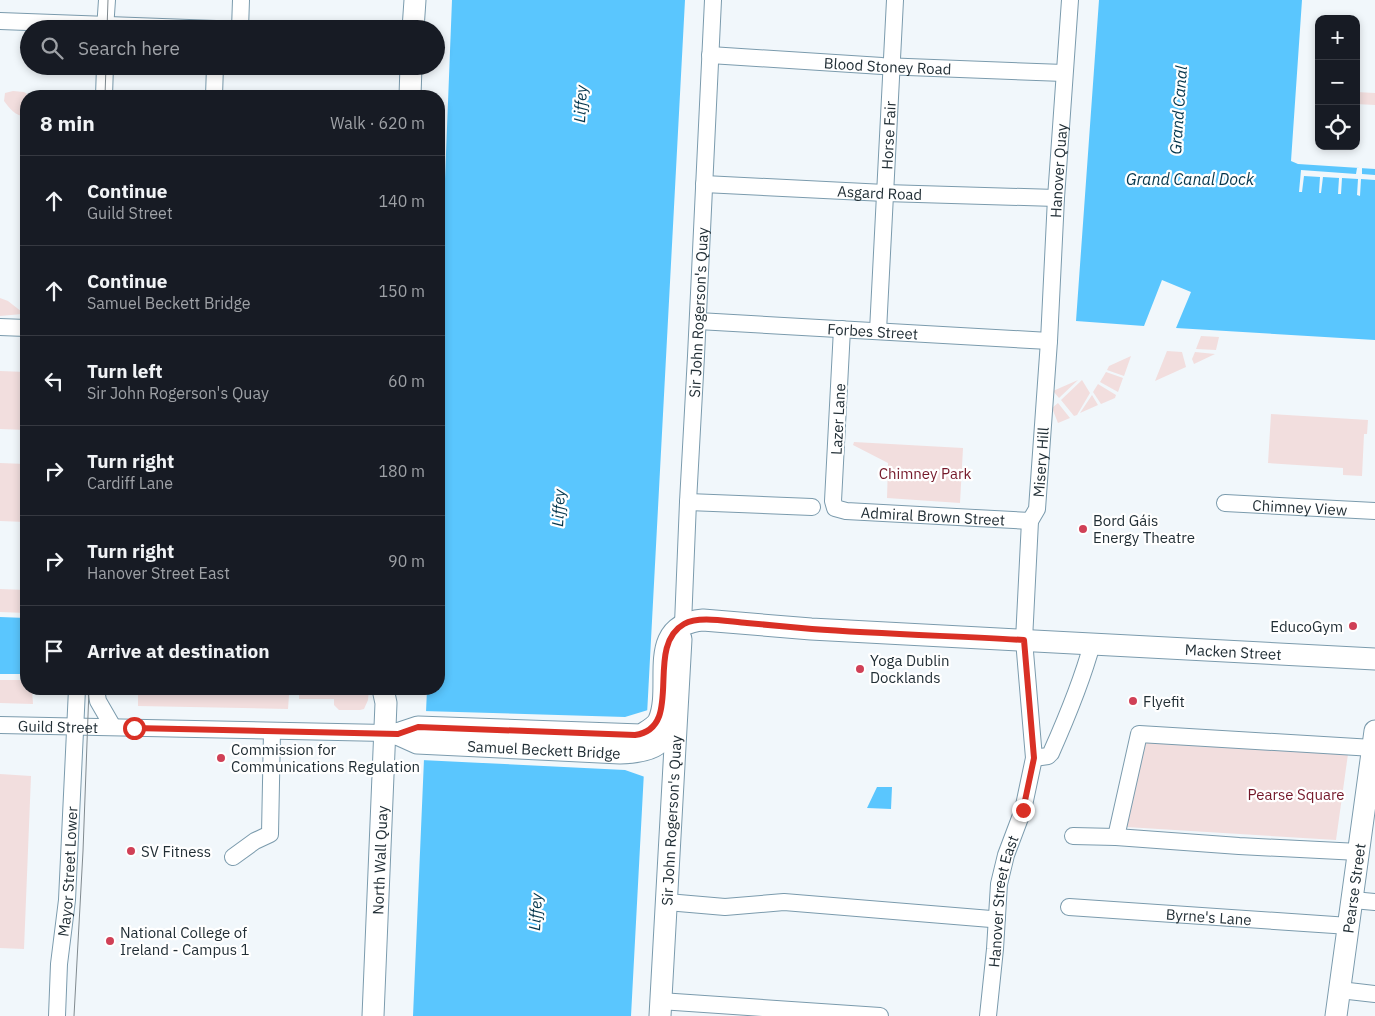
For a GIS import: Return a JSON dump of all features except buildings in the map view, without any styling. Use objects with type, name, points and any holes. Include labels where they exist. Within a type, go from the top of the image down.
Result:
[{"type":"main road","points":[[414,20],[415,0]]},
{"type":"main road","points":[[410,90],[411,75]]},
{"type":"main road","name":"Macken Street","points":[[683,624],[690,621],[713,620],[811,629],[1375,659]]},
{"type":"main road","name":"Sir John Rogerson's Quay","points":[[660,1008],[683,624]]},
{"type":"main road","name":"Sir John Rogerson's Quay","points":[[647,740],[658,721],[662,708],[667,644],[673,634],[683,624]]},
{"type":"main road","name":"North Wall Quay","points":[[373,1016],[391,734],[387,695]]},
{"type":"main road","name":"Samuel Beckett Bridge","points":[[391,734],[641,734],[656,746],[670,733],[676,717]]},
{"type":"main road","name":"Pearse Street","points":[[1336,1016],[1374,739]]},
{"type":"street","points":[[106,20],[107,0]]},
{"type":"street","points":[[240,20],[241,0]]},
{"type":"street","name":"Sir John Rogerson's Quay","points":[[683,624],[712,0]]},
{"type":"street","name":"Horse Fair","points":[[878,331],[895,0]]},
{"type":"street","name":"Hanover Quay","points":[[1049,341],[1056,198],[1070,0]]},
{"type":"street","points":[[0,21],[20,22]]},
{"type":"street","name":"Blood Stoney Road","points":[[710,55],[892,66],[1064,73]]},
{"type":"street","points":[[104,90],[105,75]]},
{"type":"street","points":[[214,90],[215,75]]},
{"type":"street","name":"Asgard Road","points":[[704,184],[884,193],[1056,198]]},
{"type":"street","name":"Forbes Street","points":[[698,321],[1049,341]]},
{"type":"street","points":[[0,326],[20,328]]},
{"type":"street","name":"Lazer Lane","points":[[835,508],[832,501],[842,329]]},
{"type":"street","name":"Misery Hill","points":[[1024,640],[1030,520],[1037,509],[1049,341]]},
{"type":"street","points":[[688,502],[812,507]]},
{"type":"street","name":"Chimney View","points":[[1225,503],[1375,511]]},
{"type":"street","name":"Admiral Brown Street","points":[[835,508],[846,511],[1030,520]]},
{"type":"street","name":"Hanover Street East","points":[[988,1016],[997,918],[997,898],[1002,870],[1024,807],[1034,758],[1024,640]]},
{"type":"street","points":[[1034,758],[1048,756],[1051,753],[1067,718],[1092,644]]},
{"type":"street","name":"Mayor Street Lower","points":[[58,1016],[59,964],[67,900],[77,695]]},
{"type":"street","points":[[97,695],[98,701],[113,727]]},
{"type":"street","name":"Guild Street","points":[[0,725],[391,734]]},
{"type":"street","points":[[233,857],[255,841],[270,834],[272,731]]},
{"type":"street","points":[[1116,837],[1139,734],[1374,739]]},
{"type":"street","points":[[1073,836],[1359,852]]},
{"type":"street","points":[[1353,900],[1375,902]]},
{"type":"street","points":[[667,902],[725,907],[784,902],[997,918]]},
{"type":"street","name":"Byrne's Lane","points":[[1069,906],[1349,926]]},
{"type":"street","points":[[1340,990],[1375,994]]},
{"type":"street","points":[[660,1008],[880,1016]]},
{"type":"green space","points":[[20,92],[20,115],[11,110],[4,101],[5,93]]},
{"type":"green space","points":[[1360,92],[1375,93],[1375,105],[1360,104]]},
{"type":"green space","points":[[0,298],[8,301],[20,310],[20,314],[0,316]]},
{"type":"green space","points":[[1201,336],[1219,337],[1216,350],[1196,349]]},
{"type":"green space","points":[[1167,351],[1182,352],[1186,367],[1155,381]]},
{"type":"green space","points":[[1195,352],[1215,354],[1194,364],[1192,359]]},
{"type":"green space","points":[[1131,356],[1124,376],[1107,370],[1109,366]]},
{"type":"green space","points":[[0,371],[20,372],[20,430],[0,429]]},
{"type":"green space","points":[[1106,372],[1123,378],[1118,392],[1100,382]]},
{"type":"green space","points":[[1078,380],[1059,398],[1053,391]]},
{"type":"green space","points":[[1082,380],[1090,393],[1077,415],[1074,416],[1061,400]]},
{"type":"green space","points":[[1098,384],[1116,395],[1115,398],[1101,404],[1093,392]]},
{"type":"green space","points":[[1092,395],[1098,405],[1080,413]]},
{"type":"green space","points":[[1058,403],[1070,418],[1058,423],[1052,408]]},
{"type":"green space","points":[[1271,414],[1368,420],[1367,434],[1364,434],[1362,476],[1343,475],[1343,468],[1268,463]]},
{"type":"green space","name":"Chimney Park","points":[[854,442],[963,448],[960,503],[887,498],[888,463],[853,445]]},
{"type":"green space","points":[[0,463],[20,464],[20,522],[0,521]]},
{"type":"green space","points":[[0,589],[20,590],[20,613],[0,612]]},
{"type":"green space","points":[[0,680],[20,680],[20,695],[32,695],[33,704],[0,703]]},
{"type":"green space","points":[[138,695],[289,695],[288,709],[138,706]]},
{"type":"green space","points":[[299,695],[368,695],[364,709],[360,710],[339,710],[334,705],[334,699],[299,699]]},
{"type":"green space","name":"Pearse Square","points":[[1145,741],[1348,754],[1336,840],[1126,827]]},
{"type":"green space","points":[[0,774],[31,776],[24,949],[0,948]]},
{"type":"water","name":"Liffey","points":[[452,0],[685,0],[631,1016],[413,1016],[427,695],[445,695],[445,179]]},
{"type":"water","name":"Grand Canal Dock","points":[[1099,0],[1302,0],[1291,161],[1298,164],[1375,169],[1375,340],[1176,328],[1191,292],[1162,280],[1144,326],[1076,321]]},
{"type":"water","points":[[0,617],[20,618],[20,674],[0,674]]},
{"type":"water","points":[[877,787],[892,787],[891,809],[867,808]]},
{"type":"pier","points":[[1357,168],[1362,168],[1362,174],[1375,175],[1375,180],[1361,179],[1360,196],[1357,195],[1358,179],[1342,178],[1341,194],[1338,194],[1339,178],[1323,177],[1321,193],[1319,193],[1320,177],[1304,176],[1302,192],[1299,192],[1301,170],[1356,174]]},
{"type":"pier","points":[[648,710],[645,777],[625,770],[421,760],[423,711],[625,717]]},
{"type":"tram line","points":[[107,20],[108,0]]},
{"type":"tram line","points":[[105,90],[106,75]]},
{"type":"tram line","points":[[74,1016],[89,695]]},
{"type":"place","name":"Bord Gáis Energy Theatre","points":[[1083,529]]},
{"type":"place","name":"EducoGym","points":[[1353,626]]},
{"type":"place","name":"Yoga Dublin Docklands","points":[[860,669]]},
{"type":"place","name":"Flyefit","points":[[1133,701]]},
{"type":"place","name":"Commission for Communications Regulation","points":[[221,758]]},
{"type":"place","name":"SV Fitness","points":[[131,851]]},
{"type":"place","name":"National College of Ireland - Campus 1","points":[[110,941]]},
{"type":"route","points":[[134,728],[398,734],[418,727],[635,735],[648,731],[658,721],[662,708],[664,663],[668,640],[678,627],[690,621],[713,620],[811,629],[1024,640],[1034,758],[1029,789],[1023,810]]},
{"type":"water label","name":"Grand Canal","points":[[1178,110]]}]
